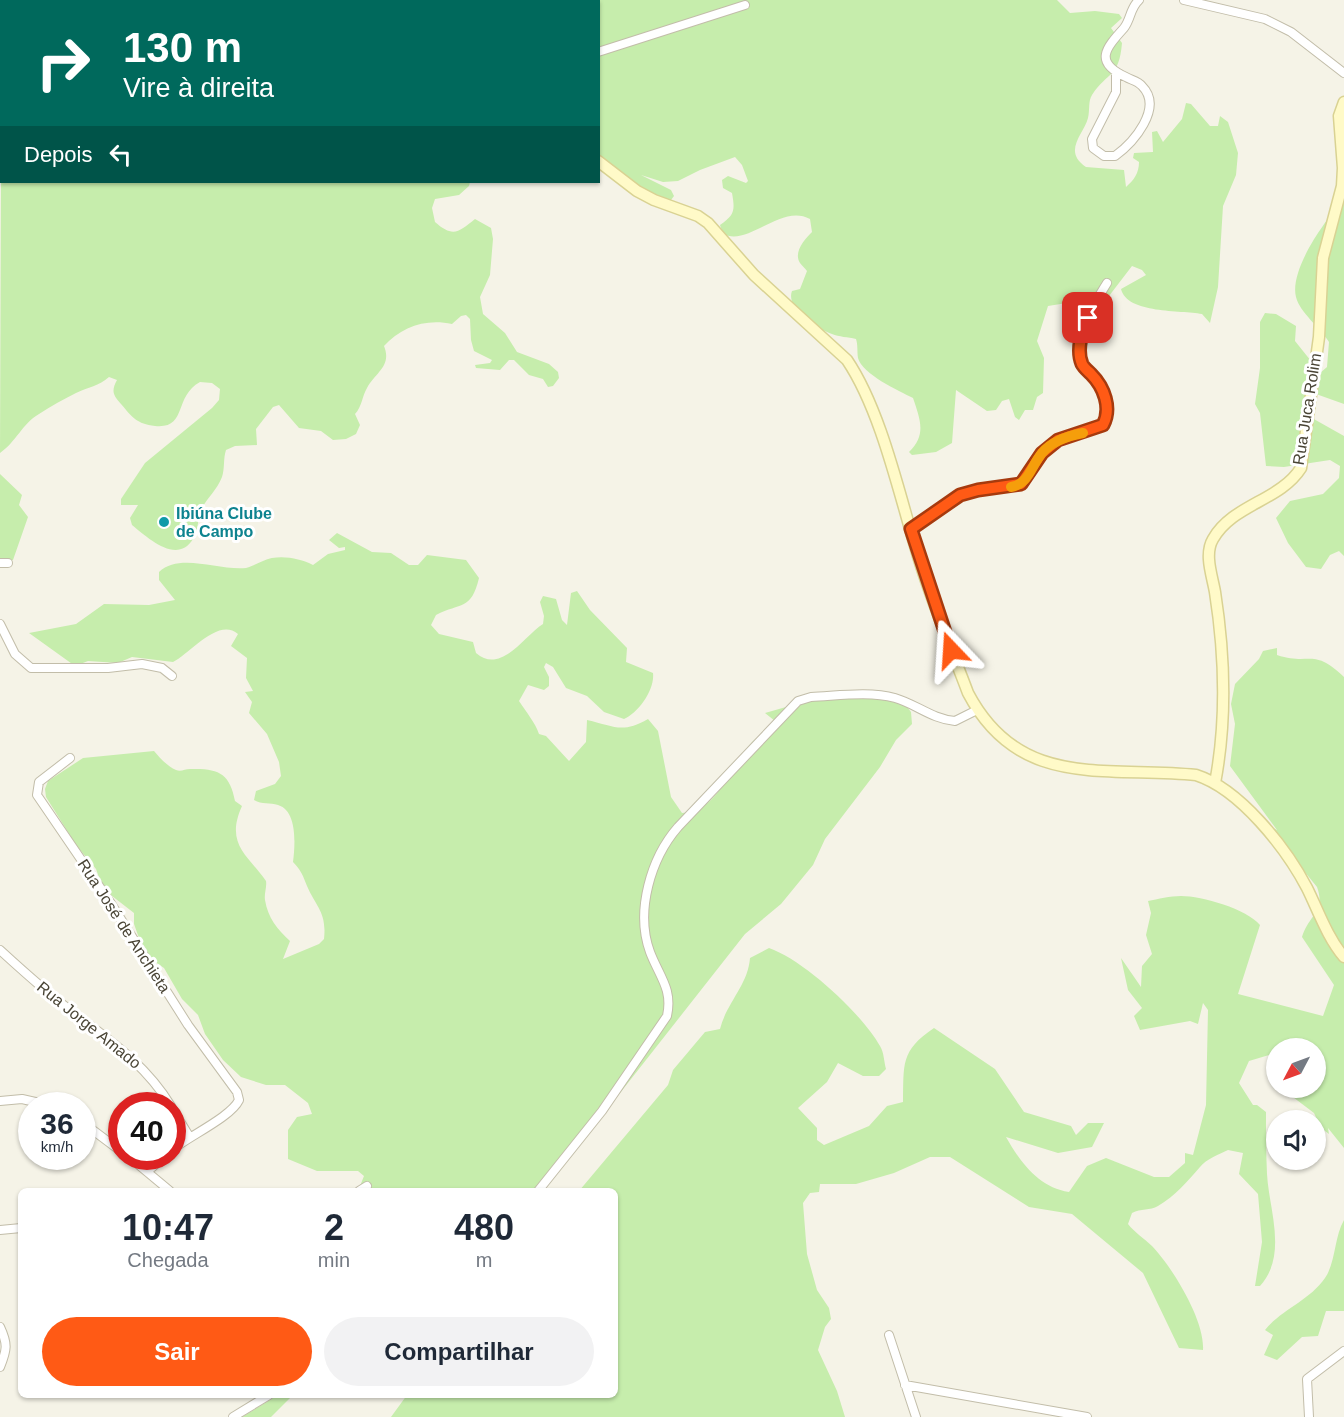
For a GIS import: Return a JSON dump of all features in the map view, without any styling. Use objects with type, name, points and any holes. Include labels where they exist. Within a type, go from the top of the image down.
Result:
[{"type":"street","points":[[1116,73],[1116,92],[1092,139],[1093,148],[1104,156],[1115,156],[1136,137],[1149,106],[1148,94],[1140,83],[1116,73],[1109,65],[1106,48],[1125,27],[1132,8],[1139,0]]},
{"type":"street","points":[[1184,0],[1265,19],[1281,26],[1344,73]]},
{"type":"street","points":[[600,51],[745,5]]},
{"type":"street","name":"Rua Juca Rolim","points":[[1215,783],[1222,734],[1224,680],[1208,554],[1213,539],[1236,514],[1285,486],[1301,468],[1319,337],[1323,258],[1342,186],[1339,116],[1344,102]]},
{"type":"street","points":[[600,163],[637,191],[654,200],[698,216],[708,223],[761,282],[848,360],[858,376],[870,406],[943,627],[968,693],[977,710],[1010,745],[1046,764],[1070,768],[1196,775],[1215,783],[1246,808],[1291,861],[1344,957]]},
{"type":"street","points":[[911,529],[960,495],[1021,484],[1042,453],[1058,440],[1103,425],[1107,407],[1104,395],[1100,386],[1082,364],[1081,343],[1083,330],[1093,306],[1107,283]]},
{"type":"street","points":[[0,624],[15,654],[31,668],[108,668],[142,664],[162,668],[172,676]]},
{"type":"street","points":[[540,1188],[602,1111],[668,1016],[670,998],[667,985],[650,953],[647,940],[646,895],[656,858],[678,827],[798,701],[811,697],[892,697],[913,704],[936,717],[955,721],[977,710]]},
{"type":"street","name":"Rua José de Anchieta","points":[[70,758],[39,782],[37,795],[110,902],[188,1025],[237,1092],[240,1100],[226,1114],[189,1136]]},
{"type":"street","name":"Rua Jorge Amado","points":[[0,950],[47,991],[133,1058],[149,1074],[162,1092]]},
{"type":"street","points":[[0,1101],[18,1099]]},
{"type":"street","name":"Rua Jorge Amado","points":[[186,1131],[189,1136]]},
{"type":"street","points":[[148,1171],[167,1188]]},
{"type":"street","points":[[0,1230],[18,1228]]},
{"type":"street","points":[[0,1328],[8,1342],[7,1352],[0,1367]]},
{"type":"street","points":[[889,1335],[916,1417]]},
{"type":"street","points":[[1309,1417],[1307,1379],[1344,1351]]},
{"type":"street","points":[[905,1385],[1087,1417]]},
{"type":"street","points":[[232,1417],[264,1398]]},
{"type":"street","points":[[1026,1407],[1030,1417]]},
{"type":"green space","points":[[600,0],[1057,0],[1070,13],[1095,11],[1119,14],[1122,18],[1111,28],[1122,43],[1121,54],[1115,69],[1091,97],[1088,118],[1076,143],[1076,155],[1079,161],[1086,167],[1124,170],[1126,187],[1134,179],[1138,170],[1139,162],[1133,158],[1134,153],[1153,152],[1152,132],[1157,131],[1163,142],[1182,119],[1186,103],[1191,104],[1210,126],[1218,126],[1220,116],[1228,122],[1238,153],[1236,175],[1223,206],[1218,287],[1210,323],[1202,314],[1156,309],[1133,303],[1125,297],[1121,289],[1146,275],[1142,270],[1132,266],[1109,296],[1102,293],[1092,299],[1048,306],[1037,341],[1044,358],[1043,393],[1037,397],[1033,410],[1025,410],[1019,420],[1015,417],[1009,399],[1002,401],[996,410],[987,411],[956,390],[952,443],[936,452],[912,455],[909,452],[915,446],[920,433],[918,413],[913,398],[866,370],[858,358],[856,339],[835,335],[819,328],[804,317],[793,304],[792,291],[800,289],[807,271],[800,263],[798,254],[806,238],[812,232],[810,219],[788,216],[743,235],[723,234],[720,225],[733,212],[734,204],[732,193],[723,188],[722,180],[728,176],[746,183],[748,181],[742,165],[735,157],[678,181],[663,182],[641,175],[671,190],[674,196],[671,200],[652,195],[600,156]]},
{"type":"green space","points":[[1,183],[470,183],[459,195],[435,199],[432,208],[435,222],[451,232],[460,230],[475,219],[491,228],[493,239],[490,275],[480,297],[483,314],[505,333],[517,352],[549,364],[558,372],[559,378],[553,386],[548,387],[543,379],[529,375],[514,360],[509,360],[500,370],[476,368],[475,365],[490,363],[492,360],[474,351],[470,319],[466,315],[461,316],[452,324],[433,322],[406,329],[384,346],[385,364],[367,388],[355,414],[360,425],[356,434],[346,439],[333,440],[321,431],[299,428],[279,405],[273,407],[256,429],[257,445],[235,446],[226,450],[222,477],[218,486],[202,508],[193,539],[179,550],[162,547],[132,525],[130,518],[138,505],[121,505],[121,499],[145,463],[219,400],[220,389],[212,383],[200,382],[192,388],[177,417],[165,426],[155,426],[139,422],[128,413],[115,395],[114,387],[117,380],[109,377],[62,400],[33,418],[0,453]]},
{"type":"green space","points":[[1344,200],[1344,404],[1316,394],[1312,418],[1344,436],[1344,556],[1339,551],[1330,555],[1321,569],[1306,567],[1288,543],[1276,518],[1290,501],[1323,494],[1339,478],[1340,466],[1330,460],[1284,467],[1266,466],[1260,413],[1255,404],[1260,368],[1260,322],[1265,313],[1276,314],[1296,326],[1295,341],[1311,361],[1313,379],[1327,367],[1329,342],[1298,303],[1295,286],[1303,259],[1319,231]]},
{"type":"green space","points":[[0,474],[22,495],[19,505],[28,517],[13,560],[0,564]]},
{"type":"green space","points":[[337,533],[372,552],[391,553],[409,565],[418,565],[427,555],[466,560],[479,578],[476,589],[464,604],[436,615],[431,625],[439,634],[473,642],[476,653],[485,659],[503,657],[543,624],[544,616],[540,602],[543,596],[556,599],[562,620],[567,625],[571,593],[577,591],[590,610],[627,648],[626,662],[653,673],[648,693],[635,712],[624,719],[604,712],[587,696],[566,688],[553,667],[546,663],[544,667],[549,677],[549,686],[544,690],[528,685],[519,701],[539,734],[546,736],[569,761],[586,742],[587,720],[624,727],[639,724],[648,719],[658,731],[671,797],[682,813],[696,810],[707,803],[717,793],[750,745],[759,736],[780,725],[765,713],[821,697],[877,698],[904,703],[911,712],[912,724],[896,740],[880,767],[825,839],[813,865],[781,904],[745,934],[545,1188],[359,1188],[364,1176],[358,1171],[317,1171],[288,1159],[288,1130],[297,1117],[312,1114],[308,1103],[285,1085],[266,1085],[241,1077],[223,1060],[205,1034],[198,1015],[182,999],[164,968],[138,950],[139,938],[134,924],[134,913],[103,889],[96,869],[76,845],[46,797],[45,789],[48,781],[83,758],[154,751],[176,770],[208,770],[221,774],[230,784],[235,801],[242,806],[236,830],[240,848],[266,881],[265,898],[268,912],[277,928],[290,941],[283,959],[319,944],[324,939],[324,922],[301,873],[293,862],[294,830],[289,814],[278,805],[254,800],[256,791],[275,784],[281,776],[279,762],[267,734],[249,713],[252,702],[245,692],[253,691],[246,678],[247,658],[231,646],[238,634],[230,630],[213,633],[173,662],[132,657],[118,663],[88,661],[75,666],[29,633],[76,624],[104,604],[149,605],[175,600],[159,580],[159,572],[168,566],[189,563],[246,568],[269,559],[282,557],[301,560],[313,565],[328,554],[345,550],[345,547],[339,548],[329,540]]},
{"type":"green space","points":[[1277,648],[1277,655],[1325,662],[1344,677],[1344,1148],[1328,1128],[1329,1134],[1326,1132],[1326,1110],[1310,1110],[1294,1098],[1326,1098],[1326,1038],[1266,1038],[1266,1056],[1249,1061],[1239,1083],[1253,1105],[1257,1105],[1266,1112],[1266,1170],[1275,1246],[1268,1274],[1260,1286],[1255,1286],[1262,1242],[1258,1194],[1239,1174],[1243,1153],[1228,1150],[1213,1157],[1164,1202],[1155,1208],[1132,1213],[1128,1224],[1160,1255],[1186,1295],[1199,1324],[1203,1350],[1179,1348],[1143,1273],[1072,1214],[1029,1207],[950,1157],[930,1157],[894,1173],[856,1184],[820,1184],[819,1192],[810,1193],[803,1203],[807,1254],[817,1290],[829,1308],[831,1319],[825,1327],[818,1350],[837,1391],[845,1417],[391,1417],[405,1398],[618,1398],[618,1188],[582,1188],[668,1085],[673,1070],[705,1032],[720,1029],[727,1010],[745,977],[750,958],[769,948],[799,964],[831,990],[860,1019],[882,1051],[886,1069],[879,1076],[863,1076],[838,1063],[827,1082],[798,1108],[817,1128],[817,1140],[824,1145],[869,1126],[887,1106],[903,1102],[906,1059],[915,1044],[934,1028],[995,1069],[1024,1112],[1071,1126],[1076,1135],[1088,1123],[1104,1123],[1092,1147],[1058,1153],[1006,1137],[1024,1164],[1048,1185],[1069,1192],[1087,1166],[1106,1158],[1154,1177],[1169,1177],[1185,1163],[1185,1153],[1193,1155],[1206,1105],[1208,1010],[1203,1003],[1198,1024],[1190,1021],[1140,1030],[1134,1016],[1142,1008],[1128,990],[1121,958],[1141,987],[1142,966],[1152,954],[1146,935],[1151,913],[1148,901],[1177,896],[1200,898],[1235,909],[1254,919],[1260,925],[1238,994],[1323,1016],[1334,985],[1302,937],[1318,908],[1317,887],[1266,824],[1277,830],[1230,766],[1235,724],[1231,704],[1235,684],[1259,659],[1263,651]]},
{"type":"green space","points":[[1344,1220],[1344,1311],[1326,1311],[1318,1336],[1302,1337],[1277,1360],[1264,1355],[1273,1335],[1265,1330],[1279,1316],[1319,1286],[1329,1272],[1338,1234]]},
{"type":"green space","points":[[273,1398],[290,1398],[271,1417],[242,1417]]},
{"type":"slow traffic","points":[[1011,487],[1026,480],[1042,453],[1058,440],[1083,433]]},
{"type":"place","name":"Ibiúna Clube de Campo","points":[[164,522]]},
{"type":"route","points":[[951,650],[911,529],[935,510],[960,495],[978,490],[1015,487],[1021,484],[1026,480],[1042,453],[1058,440],[1088,432],[1103,425],[1107,407],[1104,395],[1092,374],[1082,364],[1080,356],[1083,330],[1088,318]]}]
